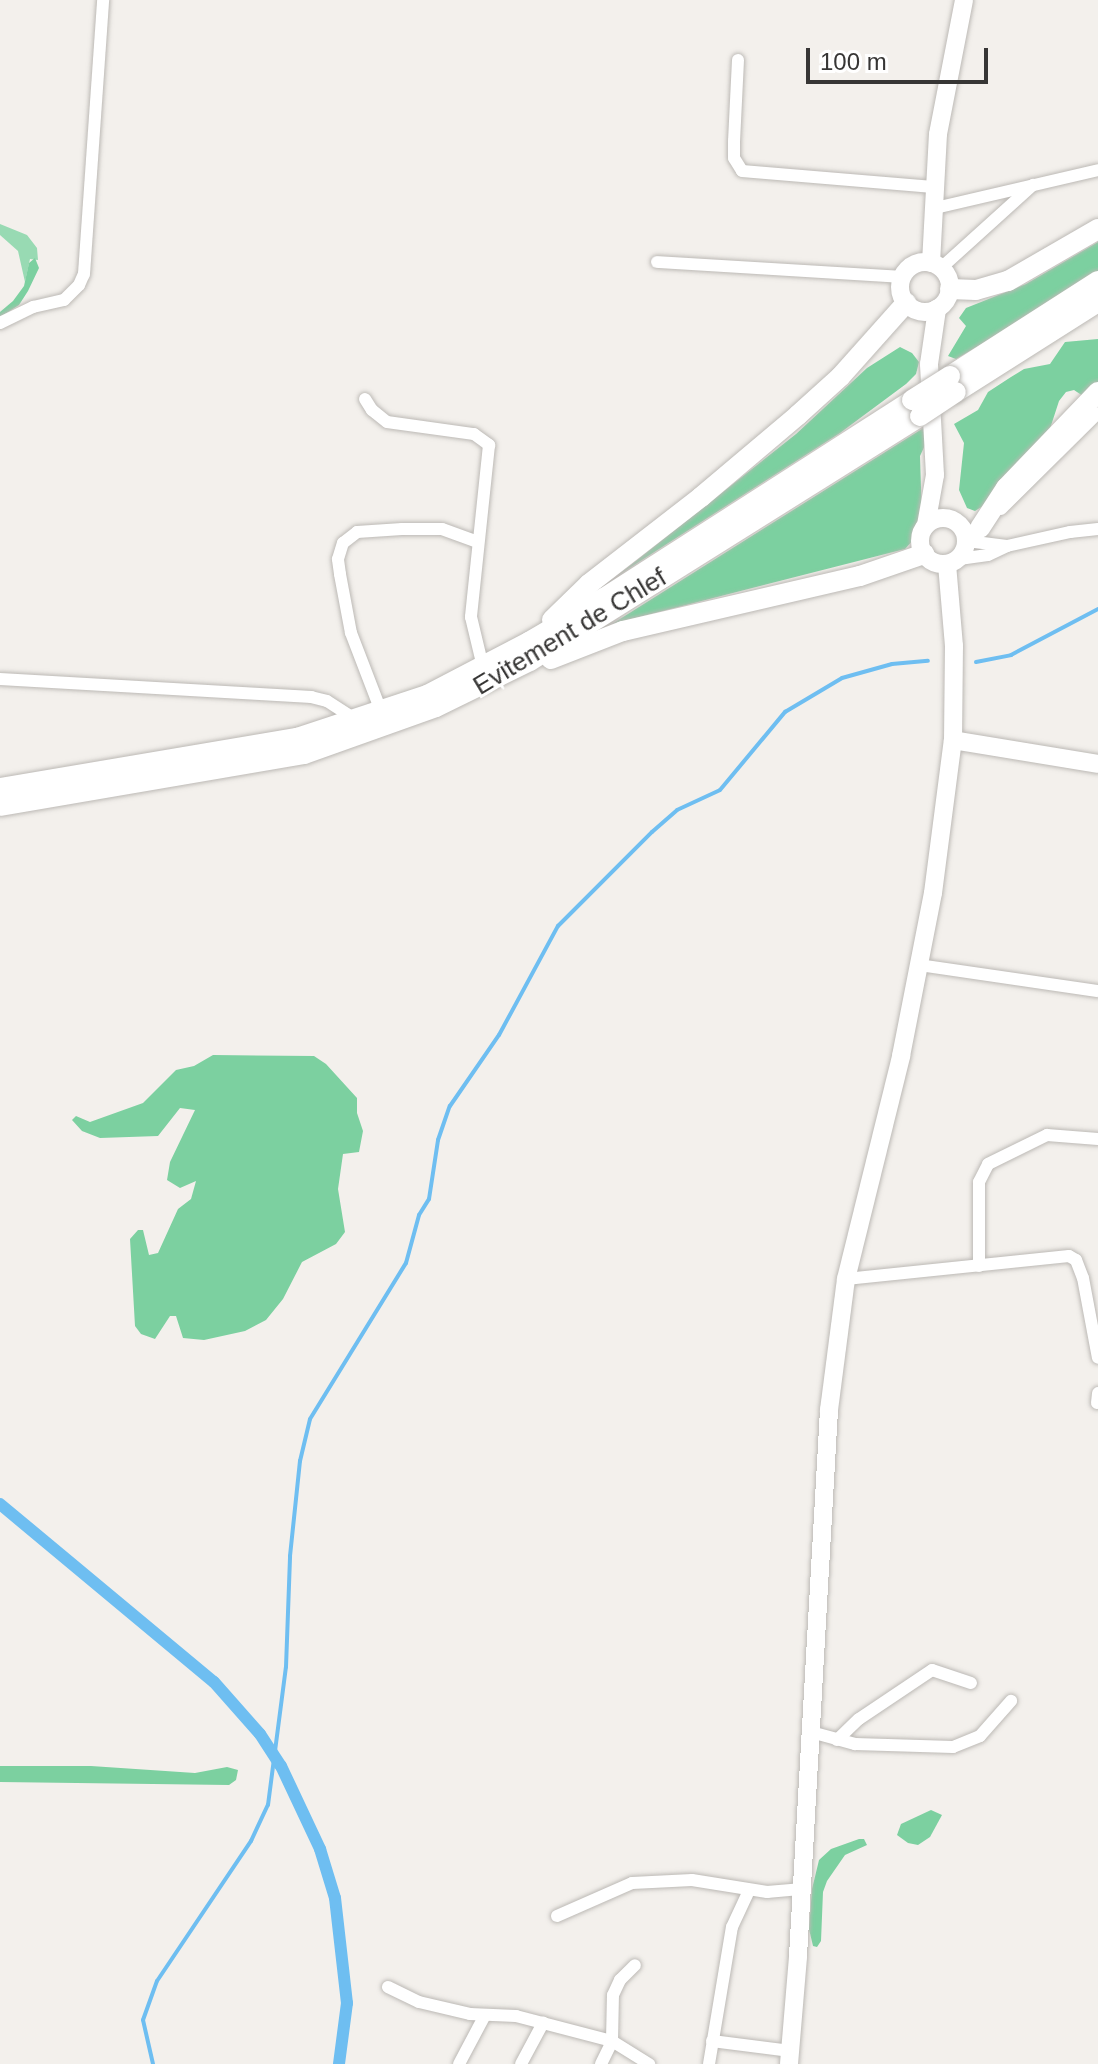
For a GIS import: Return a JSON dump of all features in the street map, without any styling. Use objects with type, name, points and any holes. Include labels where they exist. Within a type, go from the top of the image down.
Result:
[{"type":"highway","points":[[950,289],[976,290],[1008,281],[1098,229]]},
{"type":"highway","points":[[916,408],[1098,281]]},
{"type":"highway","points":[[953,384],[1098,302]]},
{"type":"highway","points":[[529,642],[589,584],[701,497],[798,415],[909,306]]},
{"type":"highway","points":[[968,531],[1098,392]]},
{"type":"highway","name":"Evitement de Chlef","points":[[0,788],[245,749],[356,720],[487,674],[529,642],[916,408]]},
{"type":"highway","name":"Evitement de Chlef","points":[[0,806],[304,754],[436,707],[916,408]]},
{"type":"highway","points":[[487,674],[623,631],[860,576],[924,554]]},
{"type":"main road","points":[[909,306],[924,312],[937,309],[947,299],[950,289],[948,279],[936,265],[931,209],[938,134],[964,0]]},
{"type":"main road","points":[[929,364],[901,291],[902,277],[917,264],[936,265]]},
{"type":"main road","points":[[937,309],[929,364],[935,475],[920,543],[924,554],[934,563],[953,562]]},
{"type":"main road","points":[[935,475],[968,531]]},
{"type":"main road","points":[[926,525],[938,518],[968,531]]},
{"type":"main road","points":[[789,2057],[811,1732],[823,1467],[846,1279],[901,1056],[933,893],[953,740],[953,562],[968,531]]},
{"type":"main road","points":[[953,740],[1098,764]]},
{"type":"street","points":[[0,323],[33,307],[64,300],[79,285],[84,274],[103,0]]},
{"type":"street","points":[[738,60],[734,150],[742,171],[933,187]]},
{"type":"street","points":[[931,209],[1098,170]]},
{"type":"street","points":[[936,265],[1036,183]]},
{"type":"street","points":[[657,262],[902,277]]},
{"type":"street","points":[[365,399],[372,410],[387,422],[474,434],[486,441],[489,453],[471,617],[487,674]]},
{"type":"street","points":[[1007,546],[968,531],[1098,413]]},
{"type":"street","points":[[381,711],[351,633],[338,559],[343,543],[366,531],[429,529],[455,532],[478,542]]},
{"type":"street","points":[[953,562],[988,555],[1007,546],[1098,529]]},
{"type":"street","points":[[0,679],[311,697],[327,701],[356,720]]},
{"type":"street","points":[[919,965],[1098,991]]},
{"type":"street","points":[[979,1266],[979,1182],[988,1164],[1047,1135],[1098,1139]]},
{"type":"street","points":[[846,1279],[1062,1255],[1073,1257],[1090,1303],[1098,1358]]},
{"type":"street","points":[[1097,1403],[1098,1393]]},
{"type":"street","points":[[837,1740],[859,1719],[932,1670],[971,1683]]},
{"type":"street","points":[[811,1732],[837,1740],[872,1745],[904,1743],[953,1747],[980,1736],[1011,1701]]},
{"type":"street","points":[[557,1916],[632,1883],[692,1880],[749,1891],[800,1889]]},
{"type":"street","points":[[709,2064],[732,1927],[749,1891]]},
{"type":"street","points":[[601,2064],[612,2041],[613,1995],[620,1980],[635,1965]]},
{"type":"street","points":[[388,1987],[419,2002],[543,2023],[612,2041],[649,2064]]},
{"type":"street","points":[[459,2064],[485,2015]]},
{"type":"street","points":[[521,2064],[543,2023]]},
{"type":"street","points":[[712,2041],[789,2057]]},
{"type":"green space","points":[[0,224],[27,235],[37,248],[38,260],[30,259],[25,282],[18,251],[0,235]]},
{"type":"green space","points":[[1098,242],[1098,271],[956,359],[948,356],[966,326],[959,318],[966,308],[1026,284]]},
{"type":"green space","points":[[35,258],[39,268],[28,291],[19,305],[0,317],[0,312],[24,286],[29,263]]},
{"type":"green space","points":[[1098,339],[1098,384],[1083,396],[1074,390],[1066,392],[1059,401],[1047,438],[983,506],[975,511],[967,508],[959,490],[964,443],[954,424],[978,410],[988,392],[1011,377],[1024,369],[1050,364],[1065,342]]},
{"type":"green space","points":[[900,347],[912,353],[919,362],[916,374],[906,384],[840,433],[617,576],[796,434],[867,368]]},
{"type":"green space","points":[[925,427],[933,428],[920,456],[922,519],[915,538],[905,549],[612,624]]},
{"type":"green space","points":[[213,1055],[314,1056],[326,1064],[357,1098],[357,1113],[363,1131],[359,1152],[343,1154],[338,1189],[345,1232],[336,1244],[302,1262],[283,1299],[266,1320],[245,1331],[204,1340],[183,1338],[176,1316],[170,1316],[155,1339],[141,1334],[135,1326],[130,1239],[138,1230],[143,1230],[149,1255],[158,1253],[178,1209],[191,1199],[196,1181],[180,1188],[167,1180],[170,1162],[195,1110],[180,1108],[158,1136],[100,1138],[82,1131],[72,1120],[76,1116],[90,1122],[143,1103],[176,1070],[194,1066]]},
{"type":"green space","points":[[0,1766],[91,1766],[195,1773],[227,1767],[238,1770],[236,1780],[229,1785],[0,1782]]},
{"type":"green space","points":[[931,1810],[942,1815],[930,1837],[918,1845],[908,1843],[897,1835],[901,1824]]},
{"type":"green space","points":[[864,1839],[867,1845],[845,1855],[827,1881],[823,1892],[821,1941],[817,1947],[813,1946],[809,1929],[812,1889],[819,1860],[831,1849]]},
{"type":"waterway","points":[[976,662],[1011,655],[1098,609]]},
{"type":"waterway","points":[[153,2064],[143,2020],[157,1981],[251,1841],[268,1805],[286,1667],[290,1556],[300,1461],[310,1419],[406,1263],[419,1215],[429,1199],[438,1140],[450,1106],[499,1035],[558,926],[652,832],[677,810],[720,790],[785,712],[842,678],[892,664],[928,661]]},
{"type":"waterway","points":[[0,1504],[214,1682],[260,1734],[281,1766],[320,1849],[335,1898],[347,2003],[339,2064]]}]
